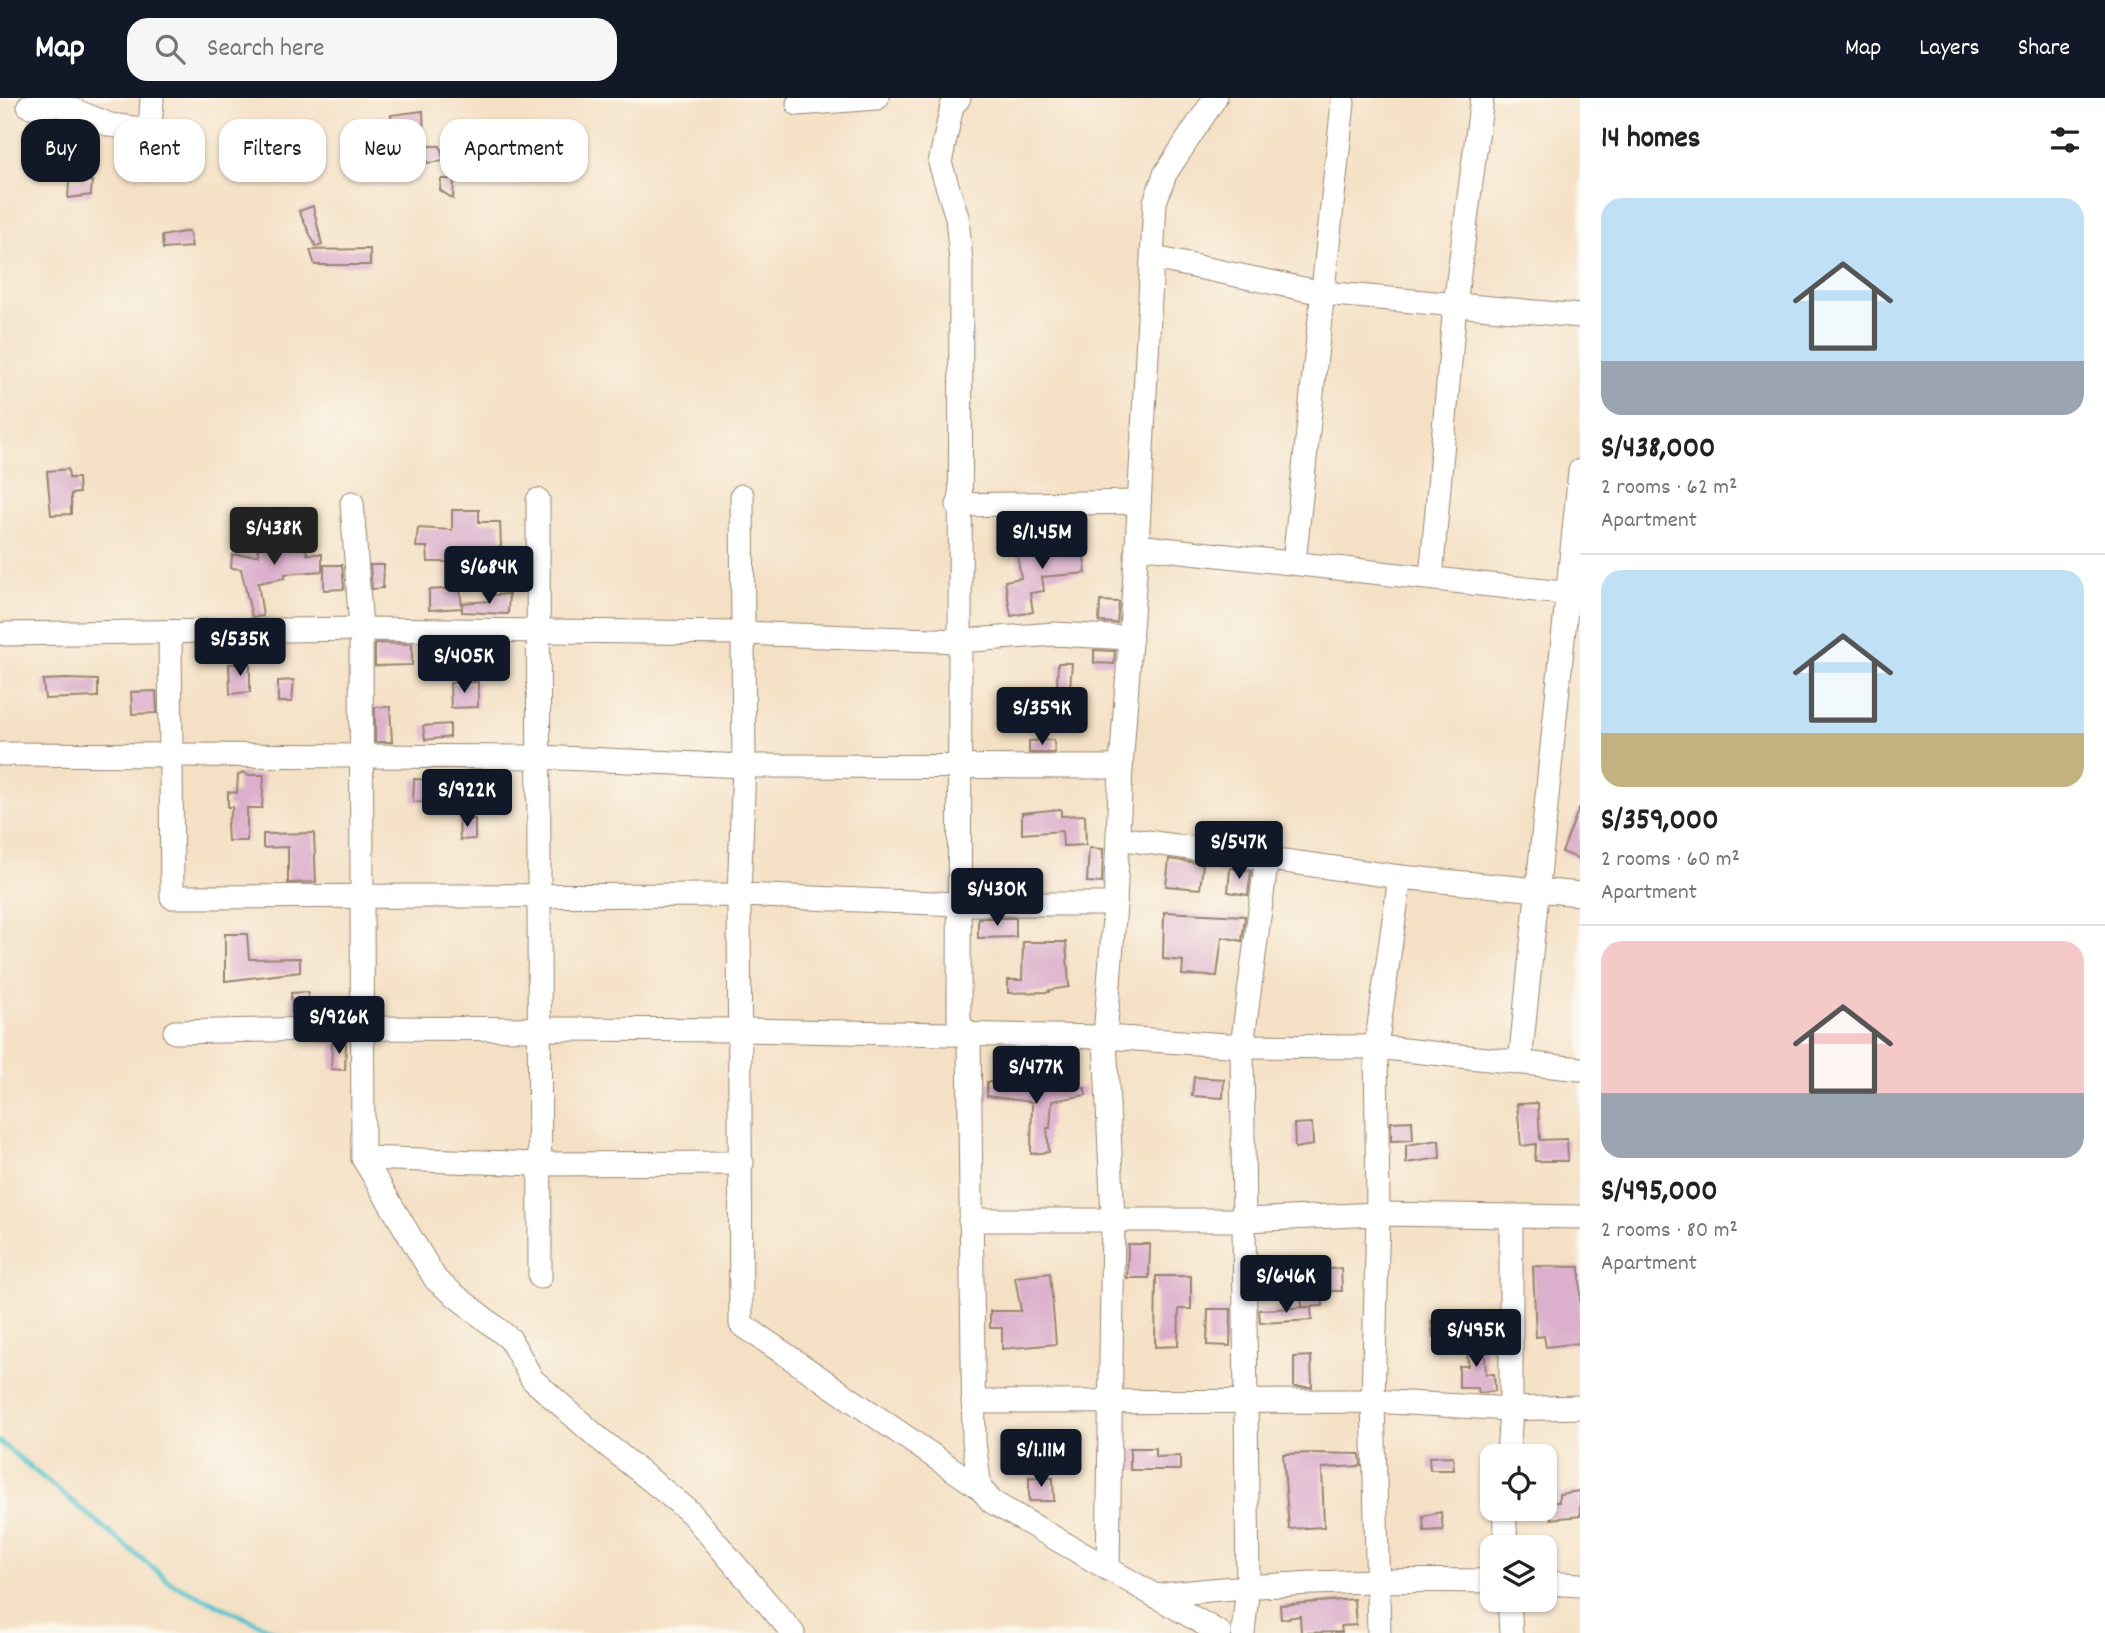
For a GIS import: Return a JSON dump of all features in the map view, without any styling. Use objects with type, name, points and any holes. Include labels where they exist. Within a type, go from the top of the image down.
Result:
[{"type":"street","points":[[29,106],[61,105],[110,125],[149,130],[152,98]]},
{"type":"street","points":[[798,104],[877,98]]},
{"type":"street","points":[[958,98],[952,106],[940,163],[957,217],[961,261],[958,506],[959,1023],[969,1035],[973,1402],[980,1488]]},
{"type":"street","points":[[1108,1569],[1113,1220],[1105,1037],[1137,546],[1155,202],[1165,173],[1215,98]]},
{"type":"street","points":[[1430,578],[1455,304],[1482,98]]},
{"type":"street","points":[[1294,562],[1343,103]]},
{"type":"street","points":[[1154,258],[1323,293],[1580,316]]},
{"type":"street","points":[[1520,1063],[1537,890],[1574,595],[1580,471]]},
{"type":"street","points":[[742,496],[744,766],[739,895],[742,1030],[741,1324],[980,1488],[992,1502],[1220,1633]]},
{"type":"street","points":[[538,500],[540,1276]]},
{"type":"street","points":[[958,506],[1139,502]]},
{"type":"street","points":[[352,503],[361,629],[363,1158],[436,1279],[510,1339],[532,1378],[596,1436],[690,1512],[793,1633]]},
{"type":"street","points":[[1137,546],[1574,595]]},
{"type":"street","points":[[5,634],[361,629],[742,633],[960,641],[1054,634],[1131,638]]},
{"type":"street","points":[[170,632],[172,897],[739,895],[958,904],[1115,904]]},
{"type":"street","points":[[1,754],[361,754],[537,757],[744,766],[1121,767]]},
{"type":"street","points":[[1118,838],[1399,877],[1580,894]]},
{"type":"street","points":[[1243,1633],[1248,1585],[1242,1046],[1267,857]]},
{"type":"street","points":[[1379,1633],[1373,1401],[1378,1214],[1376,1047],[1399,877]]},
{"type":"street","points":[[174,1032],[361,1028],[742,1030],[1105,1037],[1242,1046],[1376,1047],[1580,1069]]},
{"type":"street","points":[[363,1158],[540,1164],[742,1163]]},
{"type":"street","points":[[970,1220],[1245,1220],[1378,1214],[1580,1217]]},
{"type":"street","points":[[1509,1444],[1511,1218]]},
{"type":"street","points":[[973,1402],[1373,1401],[1511,1409],[1580,1407]]},
{"type":"street","points":[[1155,1596],[1248,1585],[1378,1579],[1480,1581]]},
{"type":"street","points":[[1557,1584],[1580,1585]]},
{"type":"street","points":[[1510,1612],[1511,1633]]},
{"type":"building","points":[[423,111],[423,119],[391,119],[391,115]]},
{"type":"building","points":[[426,146],[440,146],[440,161],[427,163]]},
{"type":"building","points":[[69,182],[92,182],[91,195],[68,198]]},
{"type":"building","points":[[441,182],[454,182],[453,199],[440,190]]},
{"type":"building","points":[[313,206],[322,245],[316,247],[299,211]]},
{"type":"building","points":[[189,231],[192,247],[163,249],[162,236]]},
{"type":"building","points":[[370,249],[370,265],[315,265],[310,250]]},
{"type":"building","points":[[68,469],[69,478],[78,478],[79,493],[71,494],[71,514],[51,515],[47,471]]},
{"type":"building","points":[[452,510],[479,510],[479,522],[500,522],[501,547],[479,549],[480,562],[428,562],[427,547],[416,547],[418,528],[452,530]]},
{"type":"building","points":[[305,539],[307,554],[322,554],[322,571],[285,574],[285,578],[258,583],[263,616],[252,617],[241,569],[231,568],[232,555],[259,555],[257,549],[265,547],[265,543]]},
{"type":"building","points":[[1082,541],[1086,573],[1042,577],[1044,591],[1030,593],[1033,612],[1011,616],[1005,581],[1021,578],[1015,542],[1030,545],[1056,542],[1057,545]]},
{"type":"building","points":[[324,565],[342,565],[344,589],[324,590]]},
{"type":"building","points":[[370,565],[384,565],[383,588],[372,589]]},
{"type":"building","points":[[460,588],[462,608],[429,610],[429,590]]},
{"type":"building","points":[[509,594],[508,614],[462,612],[462,603],[489,601],[492,595]]},
{"type":"building","points":[[1100,601],[1119,602],[1117,623],[1099,622]]},
{"type":"building","points":[[375,643],[412,644],[412,665],[375,666]]},
{"type":"building","points":[[489,649],[505,651],[504,666],[487,664]]},
{"type":"building","points":[[1094,650],[1115,651],[1114,664],[1094,663]]},
{"type":"building","points":[[250,663],[250,692],[230,694],[229,664]]},
{"type":"building","points":[[1058,663],[1072,663],[1070,688],[1057,688]]},
{"type":"building","points":[[43,680],[98,680],[98,697],[45,699]]},
{"type":"building","points":[[294,680],[292,702],[278,702],[278,681]]},
{"type":"building","points":[[478,682],[478,707],[451,708],[450,683]]},
{"type":"building","points":[[156,691],[157,713],[132,714],[131,692]]},
{"type":"building","points":[[1061,693],[1079,693],[1079,727],[1062,729]]},
{"type":"building","points":[[375,707],[390,707],[392,742],[375,742]]},
{"type":"building","points":[[450,724],[450,737],[425,740],[423,726]]},
{"type":"building","points":[[1054,740],[1055,753],[1029,753],[1029,741]]},
{"type":"building","points":[[244,772],[247,775],[264,775],[262,808],[247,808],[247,841],[228,841],[227,824],[233,807],[228,807],[228,792],[237,793],[238,775]]},
{"type":"building","points":[[414,779],[437,780],[436,802],[413,802]]},
{"type":"building","points":[[1580,808],[1580,859],[1562,852]]},
{"type":"building","points":[[1061,809],[1061,816],[1085,815],[1086,845],[1063,846],[1062,831],[1022,834],[1022,813]]},
{"type":"building","points":[[475,819],[475,839],[460,840],[459,820]]},
{"type":"building","points":[[314,833],[316,882],[288,883],[288,847],[263,848],[263,834]]},
{"type":"building","points":[[1089,848],[1103,849],[1102,883],[1087,882]]},
{"type":"building","points":[[1169,859],[1203,864],[1200,889],[1166,886]]},
{"type":"building","points":[[1230,868],[1251,871],[1248,895],[1228,892]]},
{"type":"building","points":[[1164,912],[1245,916],[1242,941],[1222,937],[1217,976],[1182,975],[1183,961],[1163,959]]},
{"type":"building","points":[[978,918],[1016,918],[1016,937],[978,938]]},
{"type":"building","points":[[225,934],[247,934],[249,959],[300,958],[300,972],[225,981]]},
{"type":"building","points":[[1023,942],[1066,942],[1069,987],[1049,992],[1008,993],[1008,980],[1022,980]]},
{"type":"building","points":[[308,992],[308,1015],[292,1015],[291,993]]},
{"type":"building","points":[[332,1043],[346,1043],[345,1070],[331,1069]]},
{"type":"building","points":[[1194,1077],[1224,1079],[1223,1098],[1192,1096]]},
{"type":"building","points":[[987,1082],[1085,1088],[1086,1095],[1052,1101],[1050,1128],[1047,1128],[1049,1152],[1031,1154],[1032,1102],[987,1096]]},
{"type":"building","points":[[1538,1103],[1540,1140],[1567,1139],[1568,1161],[1535,1161],[1536,1144],[1521,1146],[1517,1104]]},
{"type":"building","points":[[1412,1121],[1413,1140],[1391,1141],[1391,1122]]},
{"type":"building","points":[[1312,1123],[1313,1145],[1295,1148],[1294,1124]]},
{"type":"building","points":[[1439,1140],[1440,1158],[1406,1163],[1406,1145]]},
{"type":"building","points":[[1128,1244],[1150,1244],[1149,1278],[1127,1278]]},
{"type":"building","points":[[1533,1266],[1580,1267],[1580,1343],[1546,1347],[1544,1336],[1536,1337]]},
{"type":"building","points":[[1341,1268],[1342,1291],[1322,1291],[1323,1306],[1302,1307],[1299,1272]]},
{"type":"building","points":[[1050,1273],[1056,1344],[1002,1349],[1002,1328],[990,1328],[990,1311],[1021,1311],[1015,1277]]},
{"type":"building","points":[[1156,1276],[1191,1276],[1191,1309],[1179,1309],[1178,1346],[1155,1347]]},
{"type":"building","points":[[1311,1307],[1312,1320],[1260,1323],[1259,1310]]},
{"type":"building","points":[[1208,1309],[1231,1309],[1230,1346],[1207,1345]]},
{"type":"building","points":[[1448,1319],[1450,1336],[1433,1337],[1431,1321]]},
{"type":"building","points":[[1484,1339],[1486,1374],[1494,1374],[1495,1391],[1479,1393],[1478,1388],[1459,1388],[1459,1366],[1468,1366],[1467,1340]]},
{"type":"building","points":[[1311,1356],[1312,1387],[1294,1387],[1294,1357]]},
{"type":"building","points":[[1130,1448],[1155,1448],[1155,1457],[1180,1456],[1180,1470],[1130,1470]]},
{"type":"building","points":[[1283,1454],[1360,1454],[1361,1466],[1322,1468],[1324,1527],[1289,1529]]},
{"type":"building","points":[[1453,1456],[1454,1470],[1430,1470],[1429,1457]]},
{"type":"building","points":[[1029,1477],[1053,1478],[1054,1501],[1029,1501]]},
{"type":"building","points":[[1580,1491],[1580,1516],[1557,1518],[1559,1494]]},
{"type":"building","points":[[1441,1512],[1443,1530],[1424,1531],[1423,1516]]},
{"type":"building","points":[[1354,1599],[1356,1625],[1341,1626],[1342,1632],[1301,1633],[1300,1616],[1281,1619],[1280,1605]]},
{"type":"waterway","points":[[0,1442],[171,1583],[278,1633]]}]
